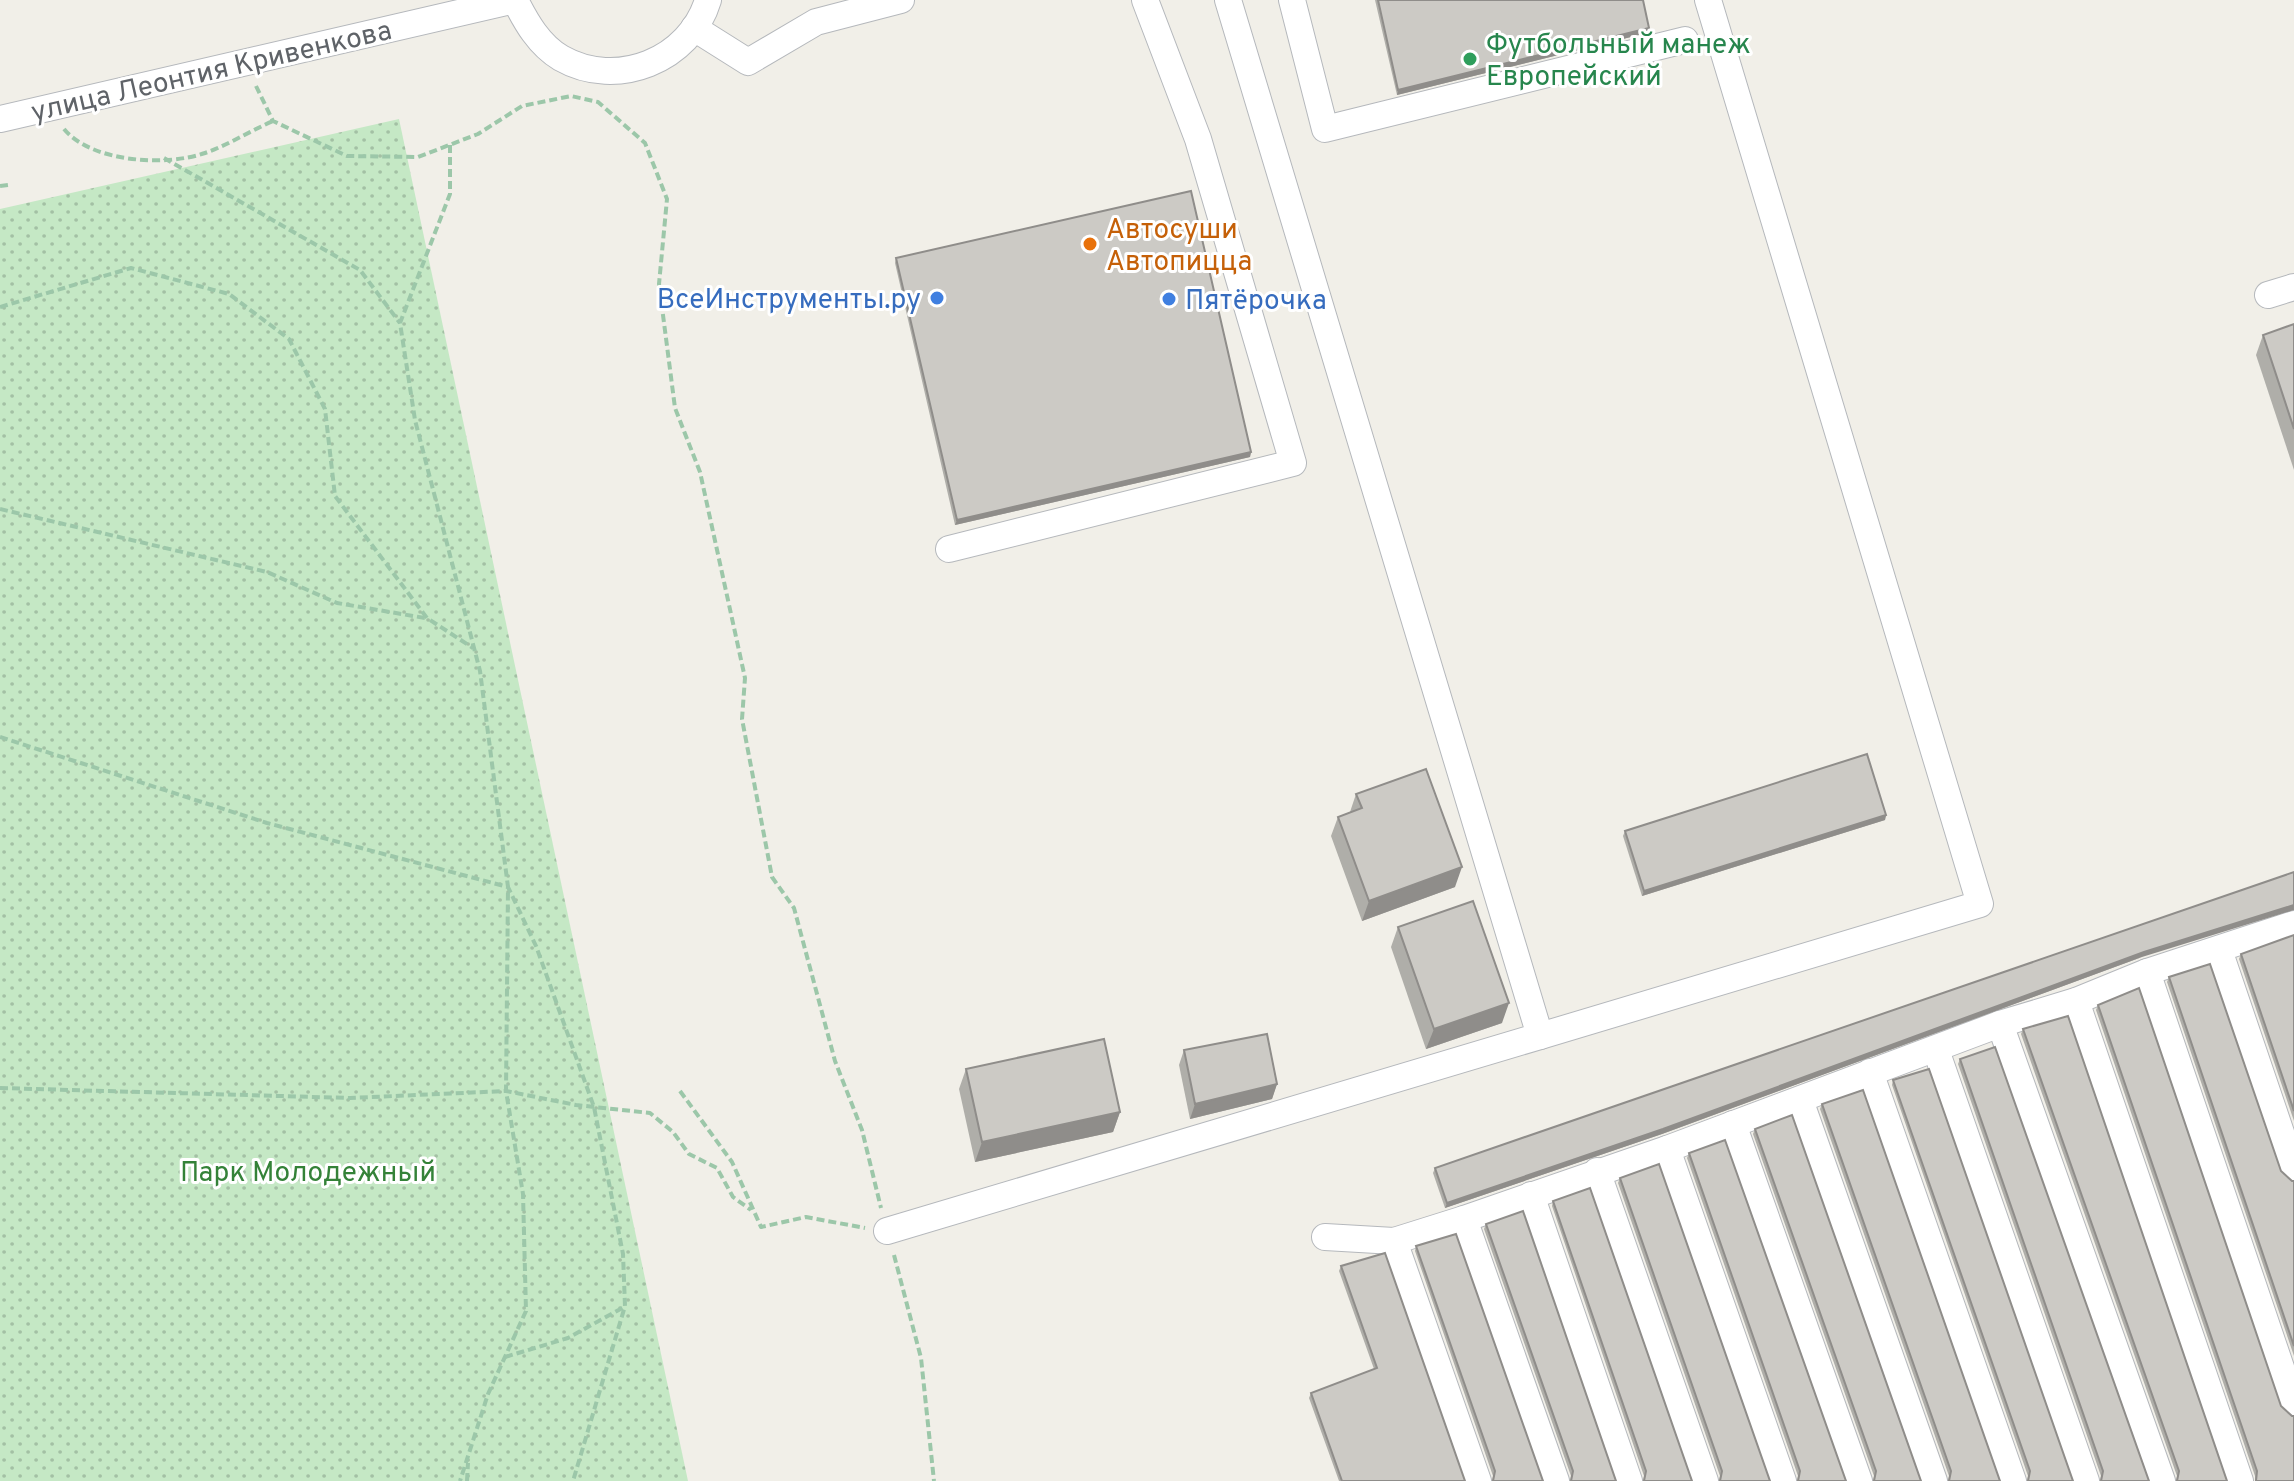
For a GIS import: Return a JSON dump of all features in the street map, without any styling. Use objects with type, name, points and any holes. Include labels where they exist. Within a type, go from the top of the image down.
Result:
[{"type":"street","points":[[515,0],[530,30],[561,58],[605,72],[645,67],[677,50],[704,16],[708,0]]},
{"type":"street","name":"улица Леонтия Кривенкова","points":[[0,119],[515,0]]},
{"type":"street","points":[[694,28],[748,62],[816,22],[901,0]]},
{"type":"street","points":[[949,549],[1293,463],[1198,139],[1145,0]]},
{"type":"street","points":[[1228,0],[1540,1036]]},
{"type":"street","points":[[1292,0],[1325,129],[1685,40]]},
{"type":"street","points":[[887,1231],[1980,904],[1708,0]]},
{"type":"street","points":[[2268,295],[2294,287]]},
{"type":"street","points":[[1325,1237],[1394,1241],[1464,1219],[1667,1149],[2000,1024],[2076,1001],[2147,972],[2219,950],[2292,933]]},
{"type":"street","points":[[2219,950],[2294,1171]]},
{"type":"street","points":[[2147,972],[2294,1406]]},
{"type":"street","points":[[2076,1001],[2240,1481]]},
{"type":"street","points":[[2000,1024],[2162,1481]]},
{"type":"street","points":[[1936,1050],[2086,1481]]},
{"type":"street","points":[[1870,1072],[2013,1481]]},
{"type":"street","points":[[1800,1100],[1934,1481]]},
{"type":"street","points":[[1733,1124],[1859,1481]]},
{"type":"street","points":[[1667,1149],[1783,1481]]},
{"type":"street","points":[[1597,1171],[1705,1481]]},
{"type":"street","points":[[1531,1195],[1629,1481]]},
{"type":"street","points":[[1464,1219],[1556,1481]]},
{"type":"street","points":[[1394,1241],[1478,1481]]},
{"type":"path","points":[[249,60],[258,92],[273,121],[347,156],[418,157],[478,134],[522,106],[571,96],[598,102],[645,143],[667,199],[659,284],[675,408],[700,472],[745,678],[742,719],[772,877],[794,908],[835,1061],[862,1130],[921,1358],[934,1481]]},
{"type":"path","points":[[47,109],[75,142],[123,160],[203,154],[273,121]]},
{"type":"path","points":[[400,323],[450,194],[450,145]]},
{"type":"path","points":[[164,158],[360,270],[400,323],[415,420],[475,650],[508,887],[506,1091],[523,1194],[526,1311],[488,1394],[460,1481]]},
{"type":"path","points":[[0,186],[8,185]]},
{"type":"path","points":[[0,307],[131,268],[229,294],[289,339],[325,409],[335,496],[427,618],[475,650]]},
{"type":"path","points":[[0,509],[267,572],[337,603],[427,618]]},
{"type":"path","points":[[0,737],[267,823],[508,887],[536,946],[594,1107],[623,1254],[625,1306],[573,1481]]},
{"type":"path","points":[[0,1088],[350,1098],[506,1091],[594,1107],[650,1113],[673,1132],[689,1154],[717,1168],[733,1197],[751,1210]]},
{"type":"path","points":[[680,1091],[732,1162],[761,1227],[806,1217],[887,1231]]},
{"type":"path","points":[[505,1357],[568,1338],[625,1306]]},
{"type":"path","points":[[467,1481],[468,1458]]},
{"type":"green space","name":"Парк Молодежный","points":[[399,119],[688,1481],[0,1481],[0,209]]},
{"type":"building","name":"Футбольный манеж Европейский","points":[[1378,0],[1643,0],[1649,28],[1398,90]]},
{"type":"building","points":[[1191,191],[1251,452],[957,520],[896,258]]},
{"type":"building","points":[[2294,324],[2294,429],[2263,335]]},
{"type":"building","points":[[1867,754],[1886,815],[1644,891],[1625,831]]},
{"type":"building","points":[[1426,769],[1462,867],[1369,901],[1338,817],[1362,808],[1356,794]]},
{"type":"building","points":[[2294,872],[2294,905],[2144,952],[1663,1129],[1447,1203],[1435,1168]]},
{"type":"building","points":[[1473,901],[1509,1003],[1434,1029],[1398,927]]},
{"type":"building","points":[[2294,935],[2294,1111],[2241,954]]},
{"type":"building","points":[[2210,964],[2281,1171],[2294,1181],[2294,1346],[2169,977]]},
{"type":"building","points":[[2139,988],[2281,1406],[2294,1416],[2294,1481],[2256,1481],[2257,1471],[2098,1005]]},
{"type":"building","points":[[2068,1016],[2227,1481],[2177,1481],[2179,1471],[2023,1029]]},
{"type":"building","points":[[1267,1034],[1277,1084],[1195,1104],[1184,1050]]},
{"type":"building","points":[[1104,1039],[1120,1112],[982,1142],[966,1069]]},
{"type":"building","points":[[1995,1047],[2149,1481],[2101,1481],[2103,1471],[1960,1059]]},
{"type":"building","points":[[1929,1069],[2073,1481],[2028,1481],[2030,1471],[1893,1080]]},
{"type":"building","points":[[1863,1090],[2000,1481],[1949,1481],[1951,1471],[1822,1104]]},
{"type":"building","points":[[1792,1115],[1921,1481],[1874,1481],[1876,1471],[1755,1129]]},
{"type":"building","points":[[1725,1140],[1846,1481],[1798,1481],[1800,1471],[1689,1153]]},
{"type":"building","points":[[1659,1164],[1770,1481],[1720,1481],[1722,1471],[1620,1178]]},
{"type":"building","points":[[1590,1188],[1692,1481],[1644,1481],[1646,1471],[1553,1201]]},
{"type":"building","points":[[1523,1211],[1616,1481],[1571,1481],[1573,1471],[1486,1224]]},
{"type":"building","points":[[1456,1234],[1543,1481],[1493,1481],[1495,1471],[1416,1246]]},
{"type":"building","points":[[1385,1253],[1465,1481],[1342,1481],[1311,1393],[1377,1368],[1341,1266]]},
{"type":"place","name":"Футбольный манеж Европейский","points":[[1470,59]]},
{"type":"place","name":"Автосуши Автопицца","points":[[1090,244]]},
{"type":"place","name":"ВсеИнструменты.ру","points":[[937,298]]},
{"type":"place","name":"Пятёрочка","points":[[1169,299]]}]
